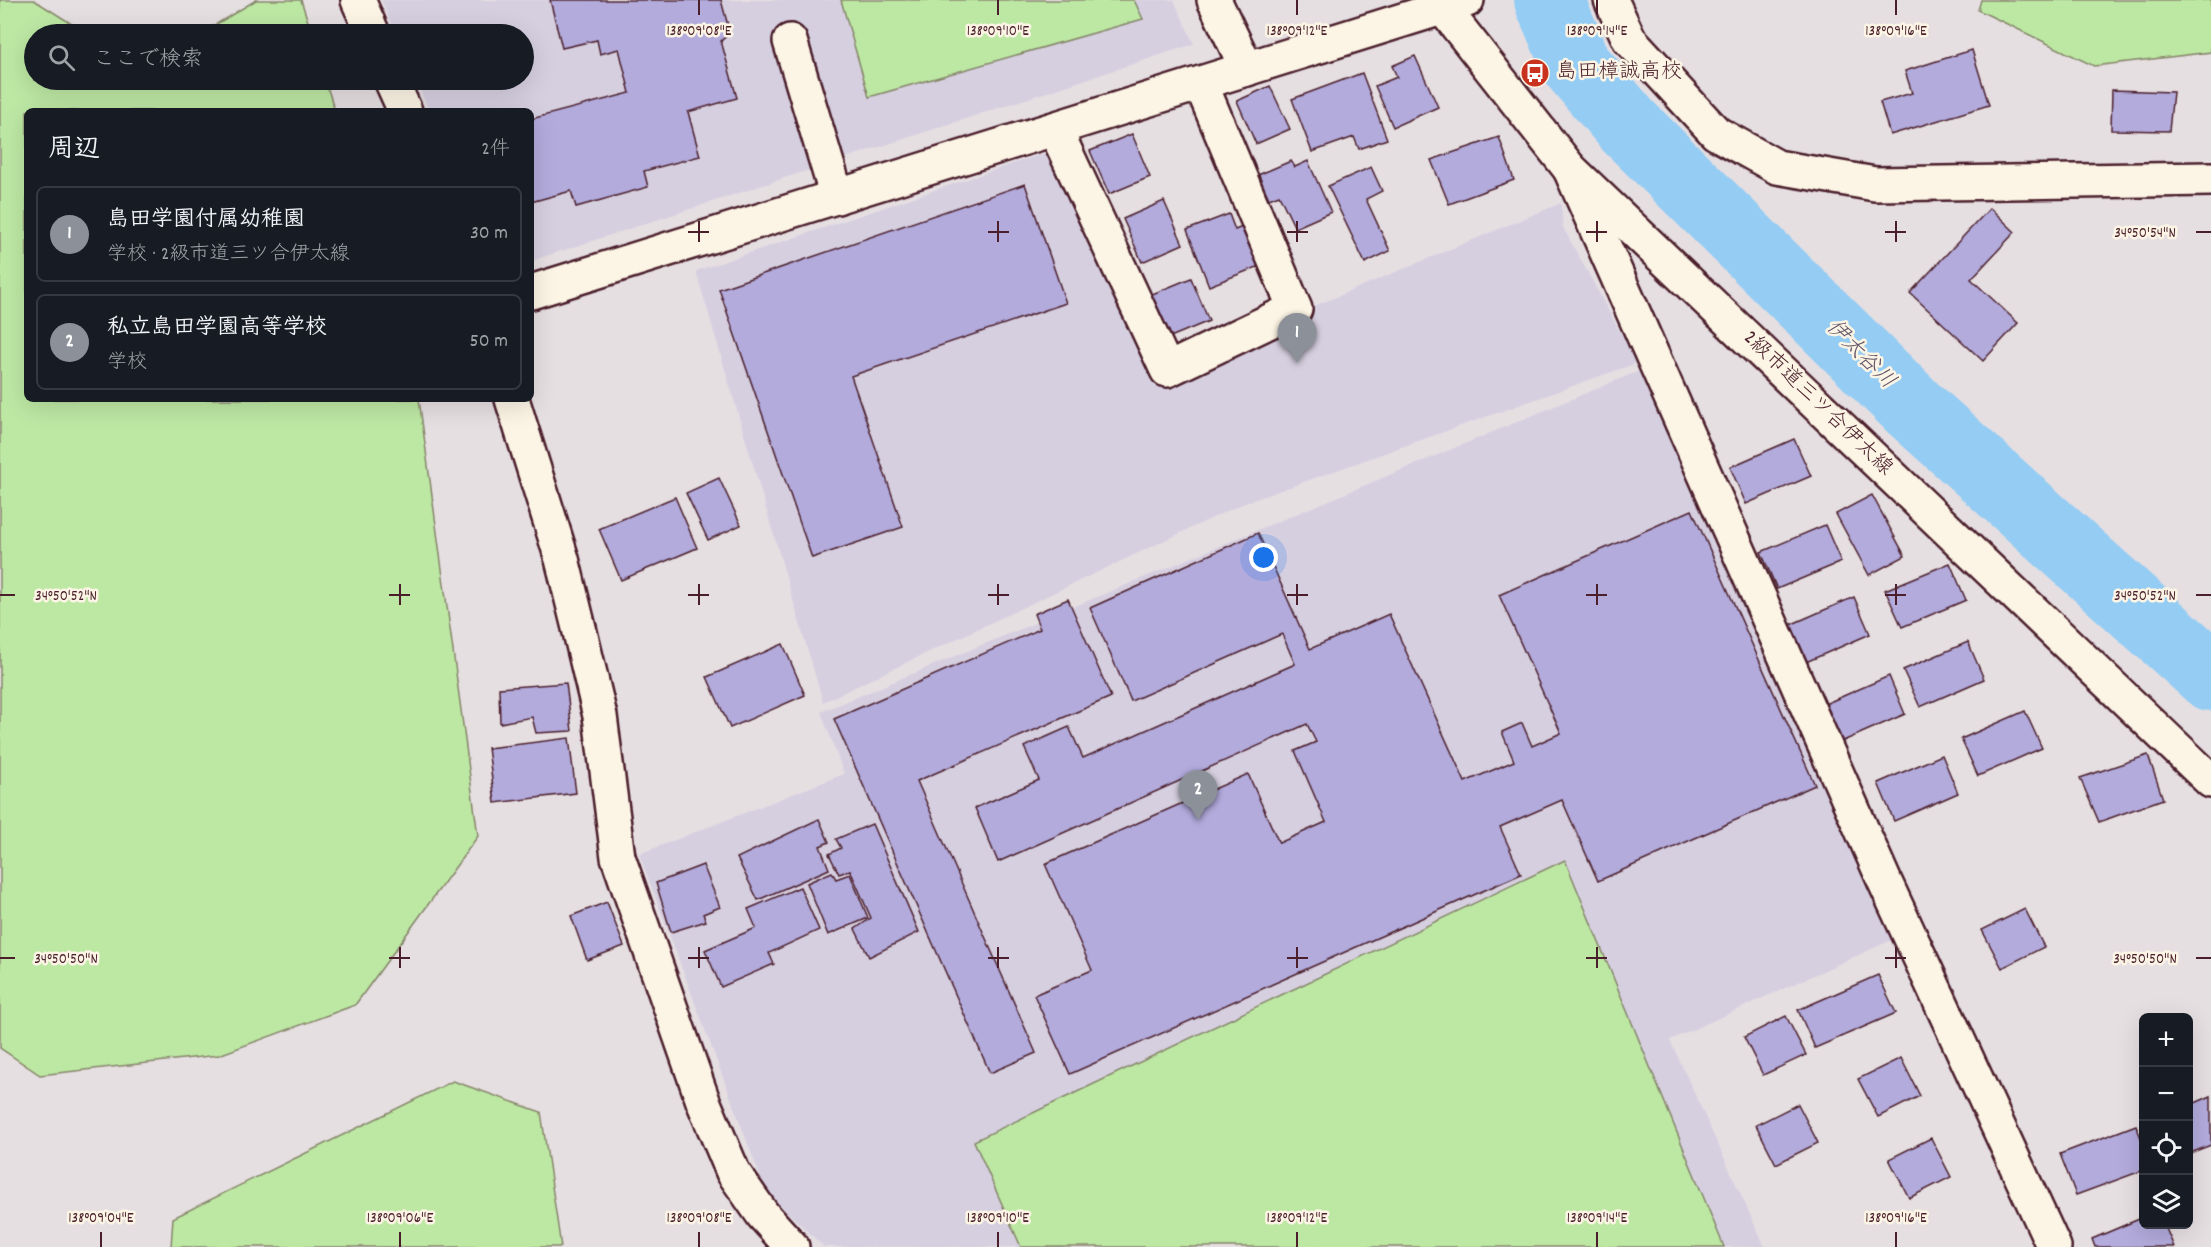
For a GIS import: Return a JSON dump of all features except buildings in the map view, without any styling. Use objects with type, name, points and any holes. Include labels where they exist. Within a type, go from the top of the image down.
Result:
[{"type":"street","points":[[358,0],[369,24]]},
{"type":"street","points":[[1214,0],[1247,69]]},
{"type":"street","points":[[1611,0],[1629,39],[1716,133],[1777,167],[1875,184],[2211,179]]},
{"type":"street","points":[[534,291],[1455,4]]},
{"type":"street","name":"2級市道三ツ合伊太線","points":[[1455,4],[1570,169],[2211,781]]},
{"type":"street","points":[[790,41],[837,197]]},
{"type":"street","points":[[1055,129],[1167,370],[1294,309],[1201,84]]},
{"type":"street","points":[[396,90],[404,108]]},
{"type":"street","points":[[1570,169],[1884,880],[2054,1247]]},
{"type":"street","points":[[513,402],[561,559],[588,663],[600,716],[618,857],[703,1101],[733,1172],[763,1215],[792,1247]]},
{"type":"shaded area","points":[[381,0],[1174,0],[1194,44],[534,260],[534,108],[428,108],[420,90],[534,90],[534,24],[392,24]]},
{"type":"shaded area","points":[[1047,152],[1148,371],[1156,380],[1312,307],[1561,203],[1563,227],[1637,363],[1242,504],[823,702],[696,271]]},
{"type":"shaded area","points":[[1639,371],[1896,938],[1670,1040],[1765,1247],[824,1247],[766,1192],[639,854],[844,774],[821,712]]},
{"type":"green space","points":[[0,0],[34,0],[72,24],[24,24],[24,90],[328,90],[334,108],[24,108],[24,402],[419,402],[478,836],[355,1005],[219,1055],[40,1075],[0,1048]]},
{"type":"green space","points":[[256,0],[301,0],[309,24],[216,24]]},
{"type":"green space","points":[[841,0],[1134,0],[1143,19],[869,97]]},
{"type":"green space","points":[[1981,0],[2211,0],[2211,52],[2094,66],[1978,10]]},
{"type":"green space","points":[[1565,860],[1724,1247],[1021,1247],[974,1141]]},
{"type":"green space","points":[[453,1081],[541,1112],[561,1247],[171,1247],[173,1218]]},
{"type":"waterway","name":"伊太谷川","points":[[1549,0],[1577,66],[1628,126],[1913,408],[2211,676]]},
{"type":"place","name":"島田樟誠高校","points":[[1535,73]]},
{"type":"place","name":"島田学園付属幼稚園","points":[[1297,363]]},
{"type":"place","name":"私立島田学園高等学校","points":[[1198,820]]}]
